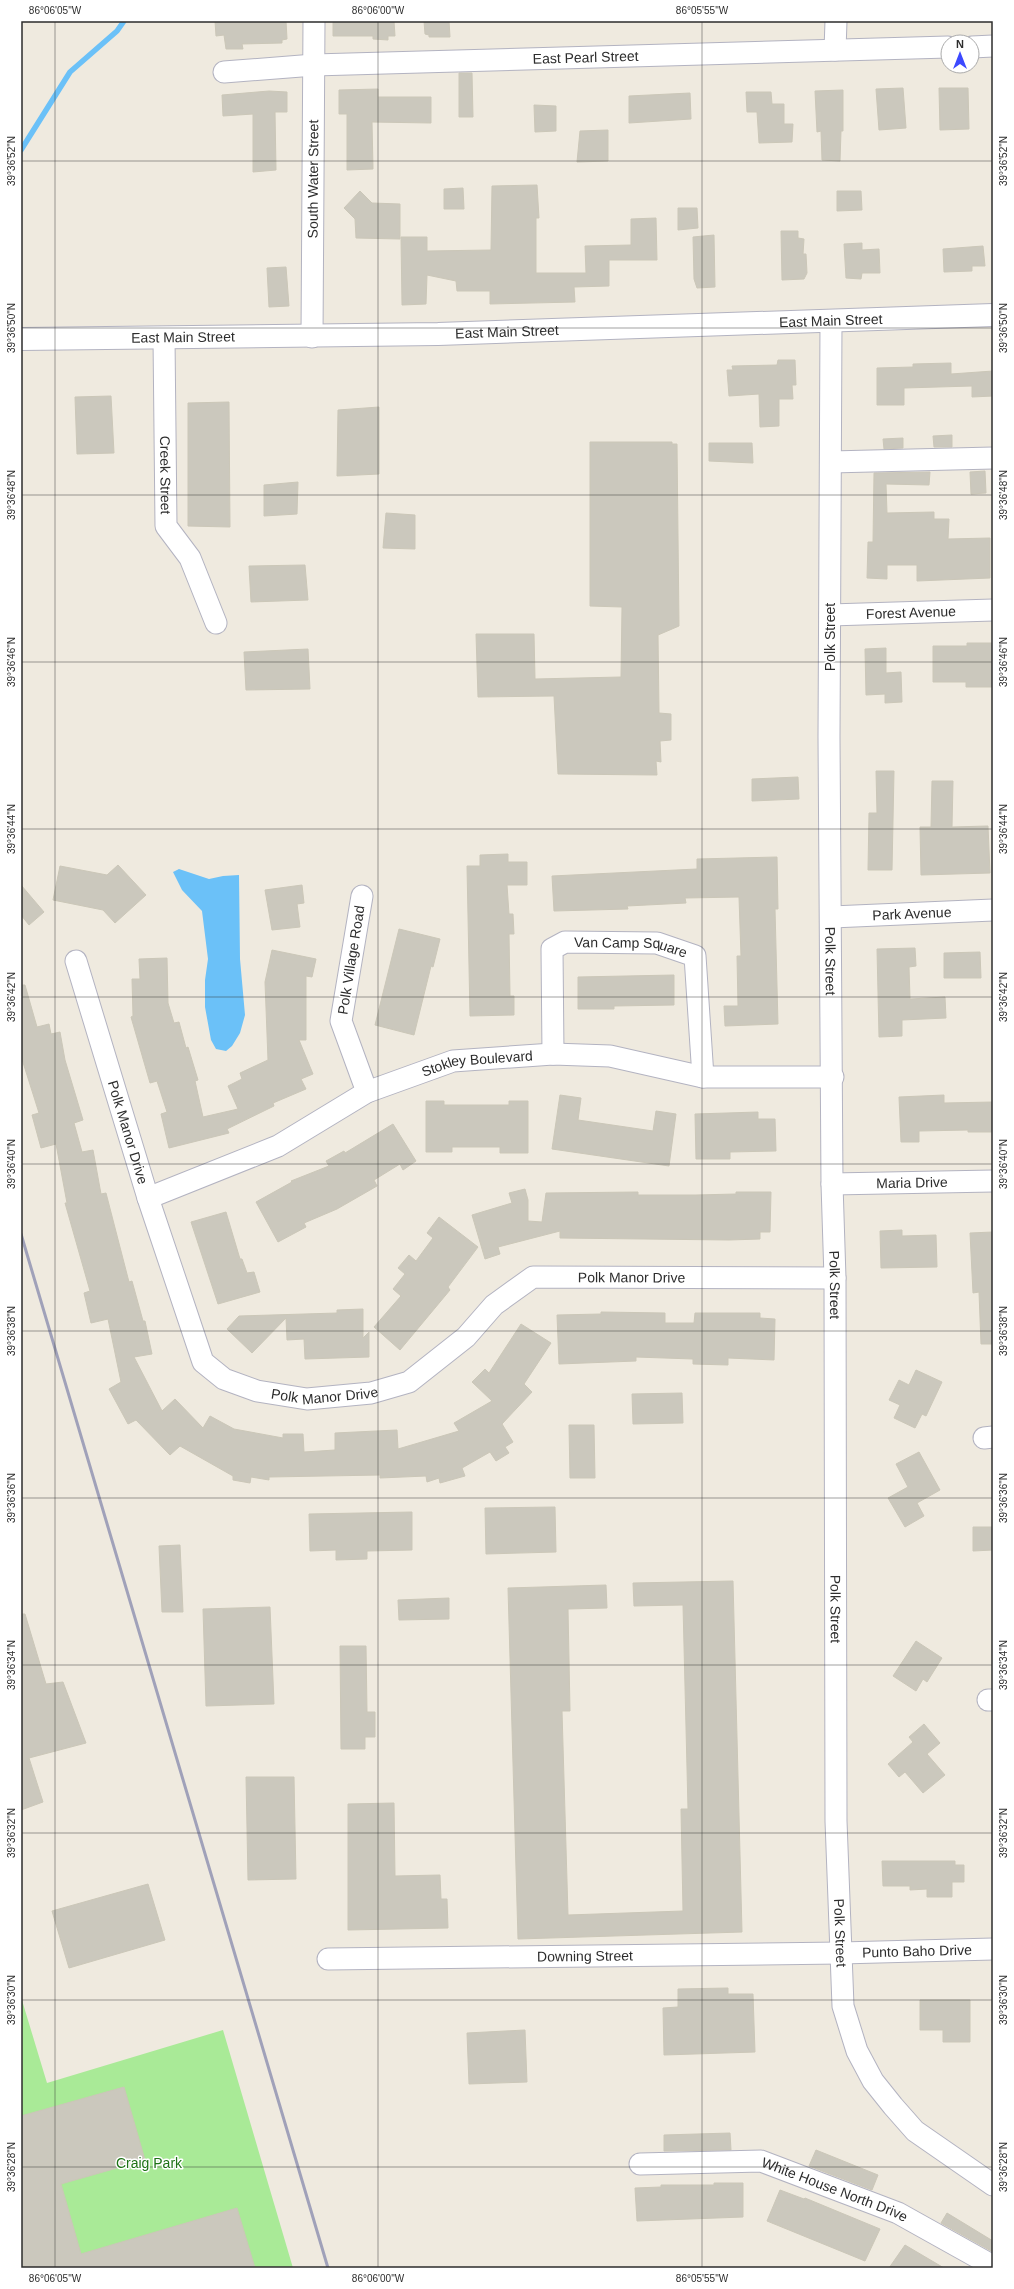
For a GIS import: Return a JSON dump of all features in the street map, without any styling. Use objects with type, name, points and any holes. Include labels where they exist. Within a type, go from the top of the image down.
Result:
[{"type":"main road","name":"East Main Street","points":[[21,339],[312,336],[832,322],[993,315]]},
{"type":"street","name":"South Water Street","points":[[312,336],[314,21]]},
{"type":"street","points":[[835,50],[836,21]]},
{"type":"street","points":[[980,47],[993,46]]},
{"type":"street","name":"East Pearl Street","points":[[224,72],[314,65],[940,47]]},
{"type":"street","name":"Polk Street","points":[[832,322],[830,616],[833,1076],[832,1184],[835,1278],[836,1821],[843,2006],[857,2051],[873,2081],[915,2131],[993,2185]]},
{"type":"street","name":"Creek Street","points":[[164,338],[166,526],[190,558],[216,623]]},
{"type":"street","points":[[831,462],[993,458]]},
{"type":"street","name":"Forest Avenue","points":[[830,616],[993,610]]},
{"type":"street","name":"Polk Village Road","points":[[362,896],[341,1021],[367,1092]]},
{"type":"street","name":"Park Avenue","points":[[832,917],[993,910]]},
{"type":"street","name":"Van Camp Square","points":[[553,1054],[552,949],[565,942],[657,943],[695,956],[703,1077]]},
{"type":"street","name":"Polk Manor Drive","points":[[76,961],[148,1198],[202,1362],[224,1379],[256,1391],[308,1398],[371,1393],[409,1382],[466,1337],[494,1305],[533,1277],[835,1278]]},
{"type":"street","name":"Stokley Boulevard","points":[[148,1198],[278,1146],[367,1092],[453,1061],[553,1054],[610,1056],[703,1077],[833,1076]]},
{"type":"street","name":"Maria Drive","points":[[832,1184],[993,1181]]},
{"type":"street","name":"Punto Baho Drive","points":[[840,1953],[993,1948]]},
{"type":"street","name":"Downing Street","points":[[328,1959],[840,1953]]},
{"type":"street","name":"White House North Drive","points":[[640,2164],[761,2161],[898,2213],[993,2266]]},
{"type":"green space","name":"Craig Park","points":[[21,1997],[47,2083],[223,2030],[293,2268],[21,2268]]},
{"type":"water","points":[[179,869],[209,879],[239,875],[240,959],[245,1015],[240,1033],[232,1046],[226,1051],[216,1049],[211,1040],[205,1007],[205,980],[208,959],[202,911],[182,890],[173,872]]},
{"type":"building","points":[[215,21],[286,21],[287,39],[282,40],[282,43],[242,44],[243,49],[226,49],[224,35],[216,36]]},
{"type":"building","points":[[333,21],[394,21],[395,36],[388,36],[388,40],[373,39],[373,36],[333,36]]},
{"type":"building","points":[[424,21],[449,21],[450,37],[429,37],[429,35],[425,34]]},
{"type":"building","points":[[459,73],[472,73],[473,117],[459,117]]},
{"type":"building","points":[[903,88],[906,128],[879,130],[876,89]]},
{"type":"building","points":[[939,88],[968,88],[969,129],[940,130]]},
{"type":"building","points":[[378,89],[378,97],[431,97],[431,123],[372,122],[373,169],[347,170],[347,114],[339,114],[339,90]]},
{"type":"building","points":[[843,90],[843,131],[841,131],[840,161],[822,160],[821,131],[817,132],[815,91]]},
{"type":"building","points":[[269,91],[287,92],[287,112],[275,112],[276,170],[253,172],[253,114],[223,116],[222,95]]},
{"type":"building","points":[[746,92],[771,92],[772,104],[784,104],[784,124],[793,124],[792,142],[759,143],[757,112],[747,112]]},
{"type":"building","points":[[690,93],[691,119],[629,123],[629,96]]},
{"type":"building","points":[[534,105],[556,106],[556,131],[535,132]]},
{"type":"building","points":[[608,130],[608,161],[577,162],[580,131]]},
{"type":"building","points":[[537,185],[539,218],[536,218],[536,273],[586,273],[585,246],[631,245],[631,219],[656,218],[657,260],[609,260],[609,286],[574,287],[575,302],[490,304],[490,291],[457,291],[456,281],[427,275],[426,304],[402,305],[401,237],[427,237],[427,251],[491,250],[492,186]]},
{"type":"building","points":[[463,188],[464,209],[444,209],[444,189]]},
{"type":"building","points":[[360,191],[372,203],[400,204],[400,239],[356,238],[355,219],[344,208]]},
{"type":"building","points":[[837,191],[861,191],[862,210],[837,211]]},
{"type":"building","points":[[678,208],[697,208],[698,228],[678,230]]},
{"type":"building","points":[[781,231],[798,231],[798,238],[804,239],[803,254],[806,254],[807,273],[804,279],[782,280]]},
{"type":"building","points":[[714,235],[715,287],[697,288],[694,279],[693,237]]},
{"type":"building","points":[[862,243],[862,250],[879,249],[880,273],[862,273],[861,279],[846,278],[844,244]]},
{"type":"building","points":[[983,246],[985,266],[972,266],[972,271],[944,272],[943,249]]},
{"type":"building","points":[[286,267],[289,306],[269,307],[267,268]]},
{"type":"building","points":[[778,360],[795,360],[796,385],[792,385],[793,399],[779,399],[779,426],[760,427],[759,394],[729,396],[727,370],[733,370],[732,366],[777,365]]},
{"type":"building","points":[[951,363],[951,374],[993,371],[993,396],[972,397],[972,386],[904,388],[904,405],[877,405],[877,368],[913,367],[913,364]]},
{"type":"building","points":[[111,396],[114,453],[77,454],[75,397]]},
{"type":"building","points":[[229,402],[230,527],[188,526],[188,403]]},
{"type":"building","points":[[379,407],[379,474],[337,476],[338,410]]},
{"type":"building","points":[[952,435],[952,447],[934,447],[933,436]]},
{"type":"building","points":[[903,438],[903,448],[884,449],[883,439]]},
{"type":"building","points":[[590,442],[672,442],[672,444],[677,444],[679,626],[658,635],[659,713],[671,714],[671,740],[660,741],[661,762],[656,761],[657,775],[558,774],[554,696],[478,697],[476,634],[534,634],[535,679],[621,677],[622,607],[590,606]]},
{"type":"building","points":[[709,443],[752,443],[753,463],[709,461]]},
{"type":"building","points":[[985,471],[986,493],[971,494],[970,472]]},
{"type":"building","points":[[930,472],[929,485],[886,484],[887,513],[934,512],[934,519],[949,519],[948,539],[990,538],[990,578],[917,581],[917,565],[887,565],[887,579],[867,578],[868,542],[873,542],[874,473]]},
{"type":"building","points":[[298,482],[297,514],[264,516],[264,485]]},
{"type":"building","points":[[386,513],[415,515],[415,549],[383,548]]},
{"type":"building","points":[[305,565],[308,600],[251,602],[249,566]]},
{"type":"building","points":[[967,643],[993,643],[993,687],[966,687],[966,682],[933,682],[933,646],[967,646]]},
{"type":"building","points":[[886,648],[886,673],[901,672],[902,702],[885,703],[885,694],[866,695],[865,649]]},
{"type":"building","points":[[308,649],[310,689],[246,690],[244,652]]},
{"type":"building","points":[[876,771],[894,771],[892,870],[868,870],[869,813],[877,813]]},
{"type":"building","points":[[798,777],[799,799],[752,801],[752,779]]},
{"type":"building","points":[[932,781],[953,781],[952,827],[988,826],[990,873],[921,875],[920,827],[931,827]]},
{"type":"building","points":[[508,854],[508,862],[527,862],[527,885],[507,885],[509,914],[513,914],[514,934],[509,934],[510,996],[514,996],[514,1015],[470,1016],[467,866],[480,866],[480,855]]},
{"type":"building","points":[[777,857],[778,909],[775,909],[778,1024],[725,1026],[724,1006],[738,1006],[737,956],[741,956],[739,897],[685,898],[686,903],[627,906],[628,909],[554,911],[552,876],[697,869],[697,859]]},
{"type":"building","points":[[118,865],[146,895],[115,923],[103,910],[53,900],[60,866],[107,875]]},
{"type":"building","points":[[21,885],[44,912],[29,925],[21,915]]},
{"type":"building","points":[[302,885],[304,903],[297,904],[300,927],[272,930],[265,890]]},
{"type":"building","points":[[399,929],[440,939],[433,967],[431,966],[414,1035],[375,1025]]},
{"type":"building","points":[[915,948],[916,966],[909,967],[910,999],[945,997],[946,1018],[902,1020],[902,1036],[879,1037],[877,949]]},
{"type":"building","points":[[272,950],[316,959],[312,977],[306,976],[306,1040],[299,1040],[313,1074],[301,1079],[306,1089],[273,1103],[274,1106],[227,1129],[229,1133],[169,1148],[161,1114],[167,1112],[157,1081],[150,1083],[131,1017],[133,1016],[132,979],[140,979],[139,959],[167,958],[168,1003],[174,1023],[179,1022],[186,1048],[188,1047],[198,1080],[195,1081],[203,1117],[238,1109],[228,1086],[242,1079],[240,1073],[268,1060],[265,982]]},
{"type":"building","points":[[980,952],[981,978],[944,978],[944,953]]},
{"type":"building","points":[[674,975],[674,1005],[614,1006],[614,1009],[578,1009],[578,977]]},
{"type":"building","points":[[21,985],[25,985],[37,1027],[49,1024],[51,1034],[60,1032],[65,1060],[83,1120],[74,1123],[82,1152],[93,1150],[101,1194],[106,1193],[129,1282],[132,1281],[143,1321],[145,1321],[152,1354],[134,1357],[162,1411],[175,1399],[203,1428],[210,1416],[234,1429],[283,1438],[283,1434],[303,1434],[304,1452],[335,1450],[335,1433],[397,1430],[398,1449],[459,1431],[454,1423],[492,1401],[472,1382],[485,1369],[489,1373],[521,1324],[551,1343],[524,1384],[532,1392],[502,1424],[513,1442],[505,1447],[509,1453],[496,1461],[490,1452],[462,1468],[465,1476],[440,1483],[439,1478],[427,1482],[426,1476],[380,1478],[380,1475],[269,1477],[269,1480],[251,1477],[250,1483],[233,1480],[233,1476],[180,1446],[170,1455],[136,1420],[128,1424],[109,1389],[121,1382],[108,1319],[91,1323],[84,1293],[90,1291],[65,1203],[67,1203],[56,1144],[41,1148],[32,1115],[39,1113],[21,1056]]},
{"type":"building","points":[[560,1095],[581,1098],[578,1120],[653,1131],[656,1111],[676,1114],[669,1166],[552,1149]]},
{"type":"building","points":[[944,1095],[944,1103],[993,1102],[993,1132],[968,1132],[968,1130],[919,1131],[919,1142],[901,1142],[899,1097]]},
{"type":"building","points":[[426,1101],[444,1101],[444,1105],[509,1105],[509,1101],[528,1101],[528,1153],[500,1153],[500,1147],[452,1147],[452,1152],[426,1152]]},
{"type":"building","points":[[758,1112],[758,1119],[775,1119],[776,1151],[730,1152],[730,1159],[696,1159],[695,1114]]},
{"type":"building","points":[[393,1124],[416,1161],[403,1170],[400,1164],[374,1180],[377,1186],[337,1209],[304,1223],[306,1227],[278,1242],[256,1202],[292,1182],[291,1181],[329,1166],[326,1161],[344,1151],[345,1153]]},
{"type":"building","points":[[525,1189],[528,1200],[528,1221],[542,1222],[546,1193],[638,1192],[638,1195],[696,1195],[736,1194],[736,1192],[771,1192],[770,1232],[760,1232],[760,1239],[729,1240],[560,1238],[560,1231],[498,1247],[500,1254],[485,1259],[472,1215],[512,1203],[509,1193]]},
{"type":"building","points":[[226,1212],[240,1259],[242,1259],[247,1273],[254,1272],[260,1292],[218,1304],[191,1222]]},
{"type":"building","points":[[439,1217],[478,1247],[448,1287],[450,1290],[400,1350],[374,1327],[401,1296],[393,1289],[405,1274],[398,1268],[409,1255],[416,1261],[433,1238],[427,1233]]},
{"type":"building","points":[[902,1230],[902,1236],[936,1235],[937,1267],[881,1268],[880,1231]]},
{"type":"building","points":[[993,1232],[993,1344],[981,1344],[979,1292],[973,1293],[970,1233]]},
{"type":"building","points":[[363,1309],[363,1338],[369,1332],[369,1357],[305,1359],[304,1339],[287,1340],[286,1318],[252,1353],[227,1329],[239,1316],[337,1313],[337,1310]]},
{"type":"building","points":[[601,1312],[665,1313],[665,1323],[694,1323],[695,1313],[760,1313],[760,1318],[775,1319],[774,1360],[728,1358],[728,1365],[693,1364],[693,1359],[636,1357],[636,1361],[559,1364],[557,1315],[601,1314]]},
{"type":"building","points":[[916,1370],[942,1382],[926,1416],[922,1414],[915,1428],[894,1418],[900,1405],[889,1400],[899,1380],[909,1385]]},
{"type":"building","points":[[682,1393],[683,1423],[633,1424],[632,1394]]},
{"type":"building","points":[[569,1425],[594,1425],[595,1478],[570,1478]]},
{"type":"building","points":[[919,1452],[940,1490],[917,1503],[924,1516],[905,1527],[888,1498],[908,1487],[896,1464]]},
{"type":"building","points":[[555,1507],[556,1552],[486,1554],[485,1508]]},
{"type":"building","points":[[412,1512],[412,1550],[367,1551],[367,1559],[336,1560],[336,1550],[310,1551],[309,1514]]},
{"type":"building","points":[[973,1527],[993,1527],[993,1550],[973,1551]]},
{"type":"building","points":[[180,1545],[183,1612],[162,1612],[159,1546]]},
{"type":"building","points":[[733,1581],[742,1932],[518,1939],[508,1588],[606,1585],[607,1608],[568,1609],[570,1711],[562,1711],[568,1915],[683,1911],[681,1809],[688,1809],[683,1605],[634,1606],[633,1583]]},
{"type":"building","points":[[449,1598],[449,1619],[399,1620],[398,1600]]},
{"type":"building","points":[[270,1607],[274,1704],[206,1706],[203,1609]]},
{"type":"building","points":[[21,1614],[25,1614],[46,1684],[63,1682],[86,1743],[29,1758],[43,1802],[21,1810]]},
{"type":"building","points":[[916,1641],[942,1658],[927,1682],[923,1679],[916,1691],[893,1676]]},
{"type":"building","points":[[340,1646],[366,1646],[367,1712],[375,1712],[375,1737],[365,1737],[365,1749],[341,1749]]},
{"type":"building","points":[[924,1724],[940,1743],[927,1754],[945,1775],[923,1793],[905,1772],[899,1777],[888,1764],[913,1742],[909,1737]]},
{"type":"building","points":[[246,1777],[294,1777],[296,1879],[248,1880]]},
{"type":"building","points":[[394,1803],[395,1876],[440,1875],[441,1899],[447,1899],[448,1928],[348,1930],[348,1804]]},
{"type":"building","points":[[882,1861],[955,1861],[955,1865],[964,1865],[964,1882],[952,1882],[952,1897],[927,1897],[927,1889],[910,1890],[910,1886],[883,1886]]},
{"type":"building","points":[[148,1884],[165,1940],[69,1968],[52,1911]]},
{"type":"building","points":[[728,1988],[728,1994],[753,1994],[755,2052],[664,2055],[663,2008],[678,2007],[678,1989]]},
{"type":"building","points":[[920,2000],[970,2000],[970,2042],[943,2042],[943,2030],[920,2030]]},
{"type":"building","points":[[525,2030],[527,2082],[469,2084],[467,2033]]},
{"type":"building","points":[[124,2087],[145,2160],[61,2184],[81,2254],[237,2208],[255,2268],[21,2268],[21,2116]]},
{"type":"building","points":[[730,2133],[731,2150],[664,2151],[664,2135]]},
{"type":"building","points":[[816,2150],[878,2175],[872,2190],[809,2166]]},
{"type":"building","points":[[714,2183],[743,2183],[743,2217],[637,2221],[635,2188],[661,2187],[661,2185],[714,2185]]},
{"type":"building","points":[[780,2190],[804,2199],[805,2198],[880,2229],[865,2261],[767,2221]]},
{"type":"building","points":[[947,2213],[993,2241],[993,2252],[941,2223]]},
{"type":"building","points":[[905,2245],[944,2268],[889,2268]]},
{"type":"waterway","points":[[21,150],[70,72],[117,31],[124,21]]},
{"type":"railway","points":[[21,1234],[328,2268]]}]
